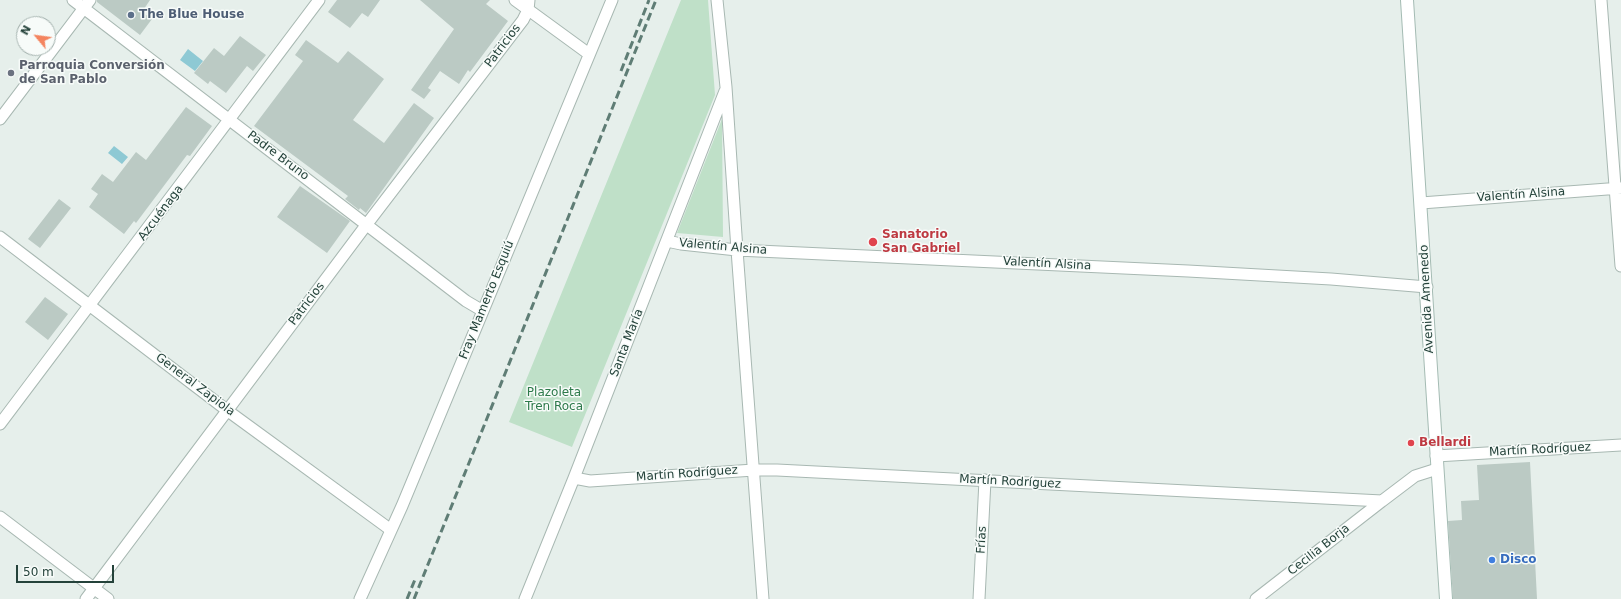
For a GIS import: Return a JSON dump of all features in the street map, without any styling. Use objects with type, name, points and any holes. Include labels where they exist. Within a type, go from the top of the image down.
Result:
[{"type":"street","name":"Padre Bruno","points":[[74,0],[87,4],[230,120],[466,301],[483,311]]},
{"type":"street","name":"Azcuénaga","points":[[0,424],[319,0]]},
{"type":"street","points":[[515,0],[529,5],[589,54]]},
{"type":"street","name":"Fray Mamerto Esquiú","points":[[360,599],[391,530],[612,0]]},
{"type":"street","points":[[717,0],[726,87],[763,599]]},
{"type":"street","name":"Avenida Amenedo","points":[[1407,0],[1427,287],[1436,456],[1446,599]]},
{"type":"street","points":[[1600,0],[1618,188],[1621,266]]},
{"type":"street","points":[[0,119],[87,4]]},
{"type":"street","name":"Patricios","points":[[86,599],[367,224],[523,20],[529,5]]},
{"type":"street","name":"Santa María","points":[[525,599],[574,478],[726,87]]},
{"type":"street","name":"Valentín Alsina","points":[[1421,203],[1618,188]]},
{"type":"street","name":"General Zapiola","points":[[0,237],[228,411],[391,530]]},
{"type":"street","name":"Valentín Alsina","points":[[667,241],[737,250],[1188,271],[1427,287]]},
{"type":"street","name":"Martín Rodríguez","points":[[1436,456],[1621,445]]},
{"type":"street","points":[[1382,501],[1415,476],[1437,469]]},
{"type":"street","name":"Martín Rodríguez","points":[[574,478],[590,481],[754,470],[985,480],[1382,501]]},
{"type":"street","name":"Frías","points":[[979,599],[985,480]]},
{"type":"street","name":"Cecilia Borja","points":[[1256,599],[1382,501]]},
{"type":"street","points":[[0,516],[108,599]]},
{"type":"green space","name":"Plazoleta Tren Roca","points":[[681,0],[708,0],[715,95],[572,447],[509,422]]},
{"type":"green space","points":[[722,119],[723,237],[677,233]]},
{"type":"water","points":[[188,49],[203,61],[195,71],[180,60]]},
{"type":"water","points":[[114,146],[128,157],[122,164],[108,153]]},
{"type":"building","name":"The Blue House","points":[[97,0],[150,0],[142,12],[152,19],[140,35],[97,2]]},
{"type":"building","points":[[337,0],[380,0],[368,17],[362,13],[350,28],[328,12]]},
{"type":"building","points":[[420,0],[490,0],[486,4],[508,21],[470,72],[468,70],[459,84],[440,71],[428,88],[431,90],[424,99],[411,90],[454,29]]},
{"type":"building","points":[[240,36],[266,55],[253,71],[247,66],[226,93],[210,81],[208,84],[194,73],[214,48],[224,56]]},
{"type":"building","points":[[306,40],[338,63],[348,51],[384,79],[353,120],[384,143],[414,103],[434,118],[366,213],[360,208],[359,210],[345,199],[348,196],[254,126],[303,61],[295,55]]},
{"type":"building","points":[[186,107],[212,126],[190,156],[187,155],[136,223],[134,221],[124,234],[89,207],[98,194],[91,189],[102,174],[113,182],[136,152],[146,160]]},
{"type":"building","points":[[300,186],[350,221],[327,253],[277,217]]},
{"type":"building","points":[[59,199],[71,208],[40,248],[28,239]]},
{"type":"building","points":[[45,297],[68,314],[48,340],[25,322]]},
{"type":"building","name":"Disco","points":[[1530,462],[1537,599],[1453,599],[1448,521],[1462,520],[1461,501],[1479,500],[1477,465]]},
{"type":"railway","points":[[621,71],[649,0]]},
{"type":"railway","points":[[414,599],[656,0]]},
{"type":"railway","points":[[407,599],[416,577]]},
{"type":"place","name":"The Blue House","points":[[131,15]]},
{"type":"place","name":"Parroquia Conversión de San Pablo","points":[[11,73]]},
{"type":"place","name":"Sanatorio San Gabriel","points":[[873,242]]},
{"type":"place","name":"Bellardi","points":[[1411,443]]},
{"type":"place","name":"Disco","points":[[1492,560]]}]
